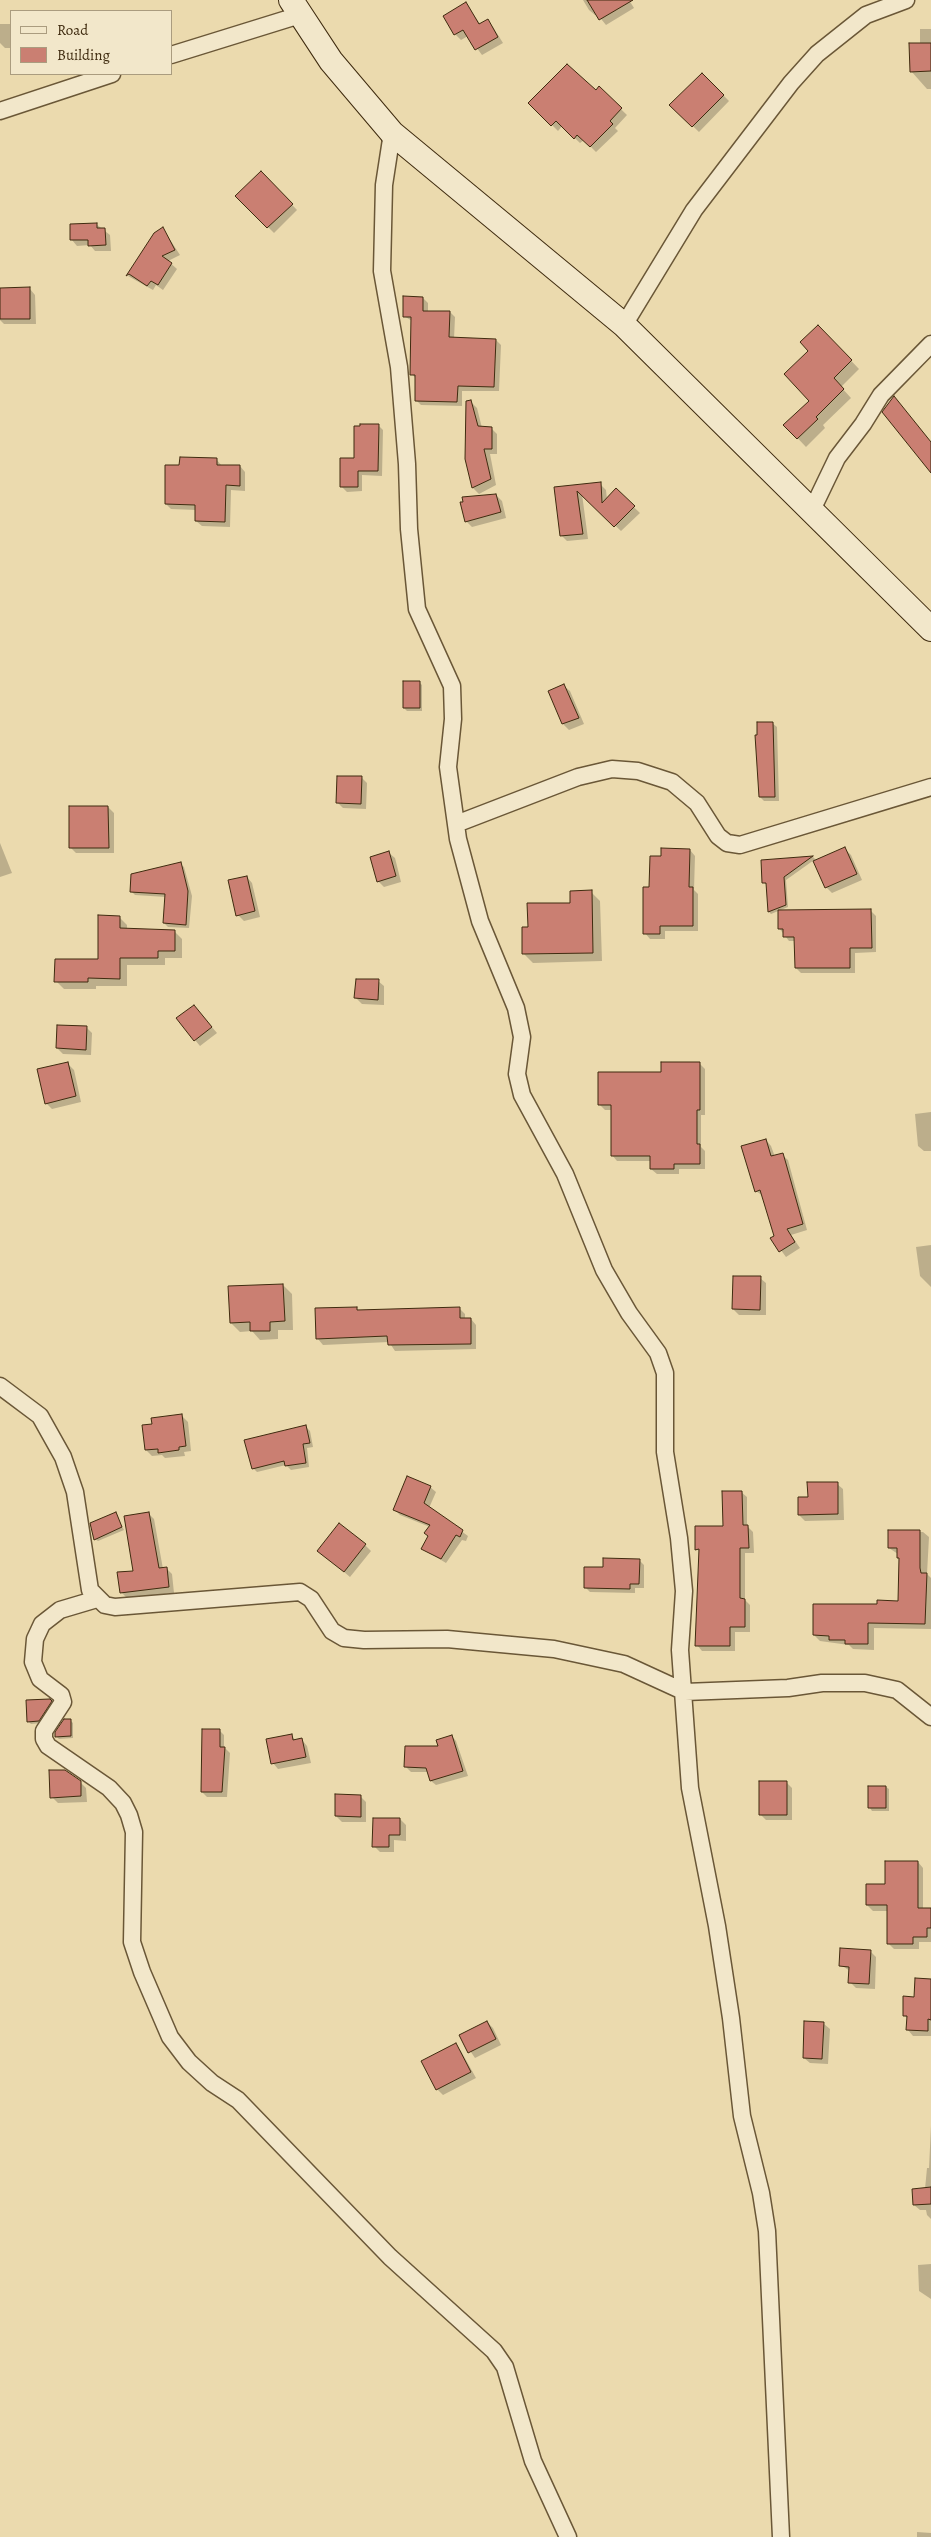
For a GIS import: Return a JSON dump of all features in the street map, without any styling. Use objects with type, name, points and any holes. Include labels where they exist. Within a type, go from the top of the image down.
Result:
[{"type":"main road","points":[[295,7],[331,62],[392,133],[624,325],[931,629]]},
{"type":"street","points":[[624,325],[694,210],[791,83],[817,54],[866,15],[906,0]]},
{"type":"street","points":[[172,55],[295,7]]},
{"type":"street","points":[[0,112],[109,75]]},
{"type":"street","points":[[392,133],[384,185],[382,271],[399,366],[407,464],[409,529],[417,609],[452,686],[453,720],[448,767],[456,824],[480,921],[516,1008],[522,1037],[517,1074],[522,1095],[564,1174],[604,1270],[629,1313],[663,1362],[665,1452],[679,1538],[684,1591],[680,1650],[685,1692],[690,1788],[717,1926],[731,2018],[742,2116],[761,2193],[767,2231],[781,2537]]},
{"type":"street","points":[[812,510],[837,458],[864,424],[881,395],[931,344]]},
{"type":"street","points":[[456,824],[578,777],[612,769],[638,771],[672,782],[696,803],[718,836],[727,843],[740,845],[931,788]]},
{"type":"street","points":[[0,1386],[40,1416],[64,1456],[75,1492],[90,1590],[105,1605],[115,1608],[300,1592],[311,1599],[332,1631],[344,1638],[364,1640],[447,1639],[554,1649],[624,1664],[685,1692],[788,1688],[822,1683],[865,1683],[896,1690],[931,1717]]},
{"type":"street","points":[[97,1598],[60,1610],[42,1624],[35,1639],[33,1662],[40,1679],[61,1696],[63,1702],[44,1731],[44,1739],[48,1746],[109,1788],[123,1803],[129,1815],[134,1832],[132,1942],[142,1972],[170,2037],[189,2062],[212,2083],[238,2100],[390,2256],[494,2351],[505,2367],[532,2461],[568,2537]]},
{"type":"building","points":[[587,0],[633,0],[599,20]]},
{"type":"building","points":[[466,2],[479,24],[488,19],[498,37],[475,50],[463,30],[454,35],[443,16]]},
{"type":"building","points":[[909,43],[931,43],[931,71],[910,72]]},
{"type":"building","points":[[567,64],[596,90],[599,86],[622,108],[610,121],[613,124],[590,147],[577,135],[574,139],[556,121],[551,126],[528,103]]},
{"type":"building","points":[[702,73],[724,95],[692,127],[669,105]]},
{"type":"building","points":[[261,171],[293,204],[267,228],[235,196]]},
{"type":"building","points":[[97,223],[97,228],[105,228],[106,245],[88,246],[88,240],[70,240],[70,224]]},
{"type":"building","points":[[163,227],[175,250],[162,256],[172,263],[158,285],[151,281],[147,286],[129,274],[126,276],[154,233]]},
{"type":"building","points":[[30,287],[30,319],[0,319],[0,288]]},
{"type":"building","points":[[403,296],[423,297],[423,311],[450,311],[449,337],[496,339],[494,387],[458,386],[457,402],[415,401],[415,375],[410,375],[411,317],[403,317]]},
{"type":"building","points":[[818,325],[852,360],[834,378],[844,389],[816,417],[818,419],[797,439],[783,425],[809,401],[784,374],[808,351],[800,342]]},
{"type":"building","points":[[894,396],[931,442],[931,473],[882,412]]},
{"type":"building","points":[[471,400],[478,426],[492,427],[492,449],[484,449],[491,479],[472,488],[465,459],[466,401]]},
{"type":"building","points":[[360,424],[379,424],[378,471],[358,471],[358,487],[340,487],[340,458],[354,458],[354,426],[360,426]]},
{"type":"building","points":[[180,457],[217,458],[217,465],[240,465],[240,486],[226,485],[225,522],[195,521],[195,505],[165,504],[165,465],[179,465]]},
{"type":"building","points":[[601,482],[602,503],[616,488],[635,506],[614,527],[577,491],[583,534],[560,536],[554,487]]},
{"type":"building","points":[[496,494],[501,512],[465,522],[460,502],[463,502],[462,497]]},
{"type":"building","points":[[403,681],[420,681],[420,708],[403,708]]},
{"type":"building","points":[[564,684],[579,718],[562,724],[548,691]]},
{"type":"building","points":[[757,722],[773,722],[775,797],[759,797],[755,735],[757,735]]},
{"type":"building","points":[[337,776],[362,776],[361,804],[336,803]]},
{"type":"building","points":[[69,806],[108,806],[109,848],[69,848]]},
{"type":"building","points":[[845,847],[857,874],[825,888],[813,861]]},
{"type":"building","points":[[661,848],[690,849],[689,887],[693,887],[693,926],[660,926],[660,934],[643,934],[643,887],[649,887],[650,856],[661,856]]},
{"type":"building","points":[[389,851],[396,876],[377,882],[370,857]]},
{"type":"building","points":[[813,856],[784,877],[786,905],[768,912],[766,883],[762,883],[761,860]]},
{"type":"building","points":[[181,862],[188,891],[186,925],[163,923],[165,894],[130,892],[131,874]]},
{"type":"building","points":[[247,876],[255,911],[236,916],[228,880]]},
{"type":"building","points":[[592,890],[593,953],[522,954],[522,927],[528,927],[527,903],[570,903],[570,891]]},
{"type":"building","points":[[871,909],[872,948],[850,948],[850,968],[795,968],[794,937],[783,937],[783,929],[778,929],[778,910]]},
{"type":"building","points":[[98,915],[120,916],[120,928],[175,930],[175,951],[158,951],[158,958],[120,958],[120,979],[88,978],[88,982],[54,982],[55,959],[98,959]]},
{"type":"building","points":[[356,979],[379,979],[378,1000],[354,998]]},
{"type":"building","points":[[194,1005],[212,1027],[194,1041],[176,1018]]},
{"type":"building","points":[[57,1025],[87,1026],[86,1050],[56,1048]]},
{"type":"building","points":[[68,1062],[76,1096],[45,1104],[37,1069]]},
{"type":"building","points":[[661,1062],[700,1062],[700,1110],[697,1110],[697,1144],[700,1144],[700,1164],[674,1164],[674,1169],[650,1169],[650,1156],[611,1156],[611,1105],[598,1105],[598,1072],[661,1072]]},
{"type":"building","points":[[766,1139],[771,1156],[783,1153],[803,1224],[787,1229],[795,1242],[779,1252],[770,1238],[774,1236],[760,1190],[755,1192],[741,1146]]},
{"type":"building","points":[[733,1276],[761,1276],[760,1310],[732,1309]]},
{"type":"building","points":[[283,1284],[285,1321],[270,1322],[270,1331],[250,1331],[250,1322],[230,1323],[228,1286]]},
{"type":"building","points":[[357,1307],[357,1310],[460,1307],[460,1318],[471,1318],[471,1344],[388,1345],[387,1336],[316,1339],[315,1308]]},
{"type":"building","points":[[182,1414],[186,1446],[179,1447],[179,1450],[158,1453],[158,1449],[145,1450],[142,1425],[152,1424],[151,1418]]},
{"type":"building","points":[[306,1425],[310,1443],[303,1444],[306,1463],[285,1466],[284,1461],[252,1469],[244,1440]]},
{"type":"building","points":[[407,1476],[431,1486],[424,1503],[463,1530],[460,1537],[456,1535],[441,1559],[421,1549],[428,1536],[424,1533],[430,1525],[393,1510]]},
{"type":"building","points":[[807,1482],[838,1482],[838,1514],[798,1515],[798,1497],[808,1497]]},
{"type":"building","points":[[722,1491],[742,1491],[743,1525],[748,1525],[749,1548],[740,1548],[740,1598],[745,1599],[745,1627],[730,1627],[730,1646],[695,1646],[699,1549],[695,1550],[695,1526],[723,1526]]},
{"type":"building","points":[[116,1512],[122,1527],[94,1540],[90,1523]]},
{"type":"building","points":[[149,1512],[159,1568],[167,1567],[169,1587],[120,1593],[117,1572],[133,1571],[124,1516]]},
{"type":"building","points":[[339,1523],[366,1544],[344,1572],[317,1551]]},
{"type":"building","points":[[888,1530],[920,1530],[920,1568],[921,1573],[927,1573],[925,1624],[868,1623],[868,1644],[845,1644],[845,1640],[829,1640],[829,1636],[813,1635],[813,1604],[877,1604],[877,1600],[898,1601],[899,1558],[897,1558],[897,1548],[888,1548]]},
{"type":"building","points":[[603,1558],[640,1559],[639,1584],[630,1584],[630,1589],[584,1588],[584,1567],[603,1567]]},
{"type":"building","points":[[50,1699],[52,1701],[39,1721],[27,1722],[26,1700]]},
{"type":"building","points":[[64,1719],[71,1719],[71,1736],[55,1737],[55,1732]]},
{"type":"building","points":[[202,1729],[220,1729],[220,1747],[225,1747],[222,1792],[201,1792]]},
{"type":"building","points":[[292,1734],[293,1740],[302,1738],[306,1757],[271,1764],[266,1739]]},
{"type":"building","points":[[452,1735],[463,1771],[430,1781],[426,1768],[404,1767],[405,1746],[438,1746],[436,1740]]},
{"type":"building","points":[[49,1770],[65,1770],[81,1781],[81,1796],[50,1798]]},
{"type":"building","points":[[759,1781],[787,1781],[787,1815],[759,1815]]},
{"type":"building","points":[[868,1786],[886,1786],[886,1808],[868,1808]]},
{"type":"building","points":[[335,1794],[361,1795],[361,1817],[335,1816]]},
{"type":"building","points":[[373,1818],[400,1818],[400,1835],[389,1835],[389,1847],[372,1847]]},
{"type":"building","points":[[885,1861],[918,1861],[918,1908],[931,1908],[931,1928],[927,1928],[927,1937],[913,1937],[913,1944],[887,1944],[887,1905],[866,1905],[866,1884],[885,1884]]},
{"type":"building","points":[[840,1948],[871,1950],[869,1984],[848,1983],[849,1967],[839,1966]]},
{"type":"building","points":[[915,1978],[931,1979],[931,2020],[928,2019],[928,2031],[906,2030],[907,2016],[903,2016],[903,1996],[914,1997]]},
{"type":"building","points":[[487,2021],[496,2039],[468,2053],[459,2035]]},
{"type":"building","points":[[804,2021],[824,2022],[822,2059],[803,2058]]},
{"type":"building","points":[[456,2043],[471,2072],[436,2090],[421,2061]]},
{"type":"building","points":[[931,2187],[931,2204],[913,2205],[912,2189]]}]
